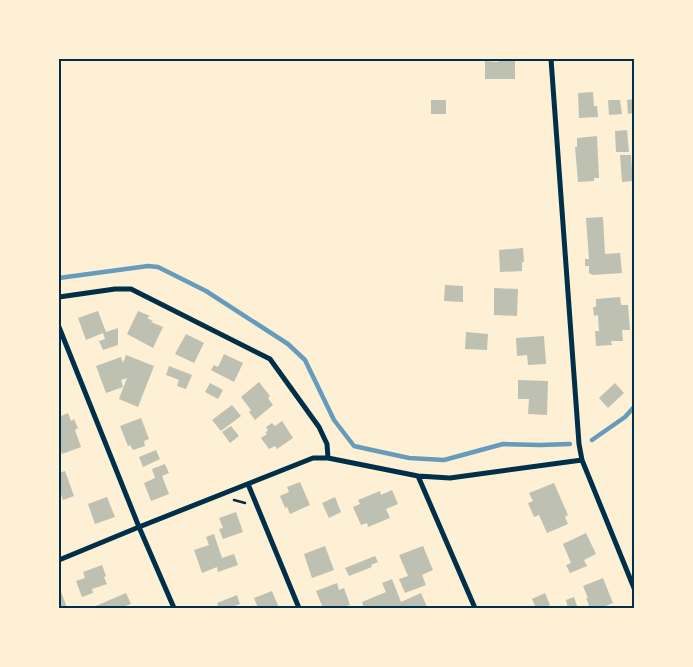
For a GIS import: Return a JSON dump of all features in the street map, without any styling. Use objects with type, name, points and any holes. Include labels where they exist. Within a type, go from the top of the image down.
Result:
[{"type":"street","points":[[550,59],[582,460],[634,588]]},
{"type":"street","points":[[59,296],[115,288],[132,289],[270,358],[319,426],[328,444],[328,458]]},
{"type":"street","points":[[59,327],[139,527],[174,608]]},
{"type":"street","points":[[59,560],[313,458],[328,458],[418,476],[450,478],[582,460]]},
{"type":"street","points":[[418,476],[475,608]]},
{"type":"street","points":[[248,484],[299,608]]},
{"type":"building","points":[[498,59],[515,59],[515,79],[485,79],[485,61],[498,62]]},
{"type":"building","points":[[593,92],[594,106],[597,106],[598,117],[579,118],[578,93]]},
{"type":"building","points":[[634,99],[634,113],[628,114],[627,100]]},
{"type":"building","points":[[431,100],[446,100],[446,114],[431,114]]},
{"type":"building","points":[[608,100],[620,100],[622,114],[609,115]]},
{"type":"building","points":[[627,130],[629,152],[616,152],[615,131]]},
{"type":"building","points":[[597,136],[599,178],[594,178],[594,181],[578,182],[575,147],[577,147],[577,138]]},
{"type":"building","points":[[620,155],[631,155],[634,181],[622,182]]},
{"type":"building","points":[[603,217],[605,254],[620,253],[622,273],[593,275],[589,273],[589,266],[585,266],[585,259],[589,259],[586,218]]},
{"type":"building","points":[[523,248],[524,262],[522,262],[522,271],[500,272],[499,250]]},
{"type":"building","points":[[445,285],[463,286],[463,302],[444,301]]},
{"type":"building","points":[[494,288],[518,289],[517,316],[494,315]]},
{"type":"building","points":[[620,297],[621,305],[628,305],[630,330],[622,330],[623,341],[611,341],[612,345],[596,346],[595,331],[599,331],[598,315],[594,316],[593,307],[596,307],[596,299]]},
{"type":"building","points":[[98,311],[106,332],[118,328],[118,345],[103,350],[99,341],[105,339],[103,333],[86,340],[78,318]]},
{"type":"building","points":[[138,311],[150,316],[147,318],[153,321],[151,322],[163,327],[153,348],[127,334]]},
{"type":"building","points":[[466,332],[488,334],[487,350],[465,349]]},
{"type":"building","points":[[186,334],[204,343],[194,363],[175,354]]},
{"type":"building","points":[[544,336],[546,364],[528,365],[527,355],[517,356],[516,338]]},
{"type":"building","points":[[224,354],[243,363],[234,382],[211,370],[214,365],[218,367]]},
{"type":"building","points":[[126,355],[154,366],[138,407],[119,399],[127,378],[121,380],[123,387],[106,393],[96,366],[121,357],[123,363]]},
{"type":"building","points":[[169,366],[192,375],[186,389],[177,386],[179,380],[166,375]]},
{"type":"building","points":[[518,380],[548,381],[547,415],[528,414],[529,399],[518,399]]},
{"type":"building","points":[[259,382],[270,396],[268,398],[273,405],[255,420],[249,412],[251,410],[241,397]]},
{"type":"building","points":[[210,383],[223,390],[218,399],[205,392]]},
{"type":"building","points":[[615,383],[624,393],[608,408],[599,398]]},
{"type":"building","points":[[232,405],[241,416],[221,431],[212,420]]},
{"type":"building","points":[[68,413],[71,421],[74,419],[78,428],[75,430],[81,447],[62,454],[59,446],[59,417]]},
{"type":"building","points":[[141,418],[149,439],[144,441],[145,446],[133,450],[130,445],[128,446],[120,426]]},
{"type":"building","points":[[282,421],[293,438],[277,449],[275,446],[269,449],[261,438],[267,434],[265,432],[268,431],[266,427],[272,423],[275,426]]},
{"type":"building","points":[[231,426],[239,436],[230,443],[222,432]]},
{"type":"building","points":[[156,450],[160,459],[143,467],[139,457]]},
{"type":"building","points":[[165,464],[169,473],[162,476],[169,494],[151,501],[144,483],[155,478],[152,469]]},
{"type":"building","points":[[65,471],[74,496],[63,500],[59,488],[59,473]]},
{"type":"building","points":[[300,482],[310,505],[290,514],[280,496],[289,492],[287,487]]},
{"type":"building","points":[[554,483],[568,515],[565,517],[568,524],[547,533],[539,515],[534,517],[528,503],[533,501],[529,493]]},
{"type":"building","points":[[392,490],[398,504],[386,509],[390,518],[368,527],[367,523],[361,525],[353,507],[360,504],[358,500],[380,491],[381,495]]},
{"type":"building","points":[[107,497],[115,517],[95,524],[88,504]]},
{"type":"building","points":[[335,497],[341,512],[329,518],[322,503]]},
{"type":"building","points":[[236,512],[243,532],[223,539],[219,529],[223,528],[219,518]]},
{"type":"building","points":[[586,533],[596,554],[584,560],[587,566],[570,573],[566,565],[571,563],[563,544]]},
{"type":"building","points":[[214,534],[222,558],[234,554],[238,565],[218,572],[217,567],[202,573],[194,550],[209,545],[206,537]]},
{"type":"building","points":[[325,546],[334,570],[312,578],[304,554]]},
{"type":"building","points":[[423,546],[433,570],[422,575],[426,585],[405,593],[399,579],[408,576],[399,555]]},
{"type":"building","points":[[375,556],[378,562],[371,565],[372,567],[349,576],[345,568]]},
{"type":"building","points":[[102,565],[107,584],[92,589],[93,593],[82,597],[76,581],[85,578],[83,572]]},
{"type":"building","points":[[603,578],[613,603],[601,608],[590,608],[583,586]]},
{"type":"building","points":[[392,579],[401,602],[421,593],[427,607],[364,608],[362,602],[386,592],[382,583]]},
{"type":"building","points":[[337,583],[339,590],[344,588],[350,605],[346,606],[347,608],[323,608],[316,591]]},
{"type":"building","points":[[59,586],[67,608],[59,608]]},
{"type":"building","points":[[272,591],[279,608],[258,608],[254,598]]},
{"type":"building","points":[[126,593],[131,604],[120,608],[91,608]]},
{"type":"building","points":[[545,593],[550,605],[536,608],[532,599]]},
{"type":"building","points":[[237,595],[240,604],[229,608],[219,608],[217,603]]},
{"type":"building","points":[[574,597],[577,606],[568,608],[566,600]]},
{"type":"waterway","points":[[59,278],[148,266],[158,267],[206,291],[288,344],[305,360],[334,420],[354,446],[409,458],[444,460],[503,444],[570,444]]},
{"type":"waterway","points":[[592,440],[625,417],[634,407]]}]
